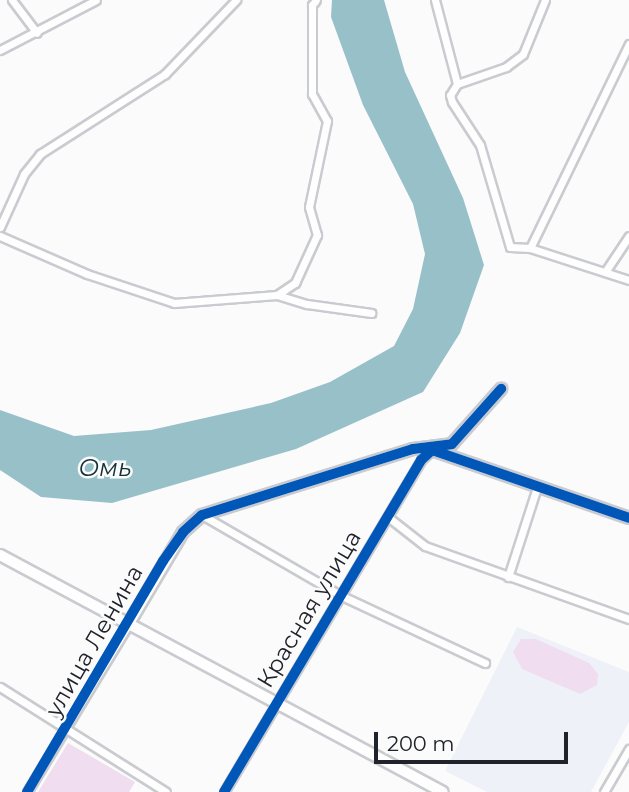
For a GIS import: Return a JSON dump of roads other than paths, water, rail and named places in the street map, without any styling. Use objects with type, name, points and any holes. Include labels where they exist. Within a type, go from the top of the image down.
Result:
[{"type":"street","points":[[12,0],[37,33]]},
{"type":"street","points":[[0,50],[96,0]]},
{"type":"street","points":[[0,227],[23,174],[40,153],[165,74],[236,0]]},
{"type":"street","points":[[277,295],[295,283],[317,235],[309,206],[327,121],[317,106],[311,69],[316,0]]},
{"type":"street","points":[[435,0],[457,84]]},
{"type":"street","points":[[545,0],[523,54],[506,67],[457,84],[450,95],[452,102],[485,158],[510,247],[530,248],[629,280]]},
{"type":"street","points":[[530,248],[629,44]]},
{"type":"street","points":[[0,236],[87,274],[174,303],[277,295],[307,304],[371,313]]},
{"type":"street","points":[[605,272],[629,236]]},
{"type":"street","points":[[432,450],[452,444],[501,389]]},
{"type":"street","points":[[202,516],[412,449],[432,450],[629,518]]},
{"type":"street","name":"Красная улица","points":[[224,792],[421,460],[432,450]]},
{"type":"street","points":[[508,577],[537,487]]},
{"type":"street","points":[[202,516],[342,596],[485,663]]},
{"type":"street","name":"улица Ленина","points":[[27,792],[67,731],[183,532],[202,516]]},
{"type":"street","points":[[388,517],[425,546],[629,619]]},
{"type":"street","points":[[0,555],[443,792]]},
{"type":"street","points":[[0,687],[166,792]]},
{"type":"street","points":[[604,792],[629,749]]},
{"type":"water","name":"Омь","points":[[332,0],[384,0],[405,72],[463,198],[484,265],[460,333],[423,392],[296,449],[112,503],[41,497],[0,470],[0,410],[74,436],[151,430],[271,403],[330,382],[394,346],[413,309],[425,254],[413,204],[363,105],[331,17]]}]
